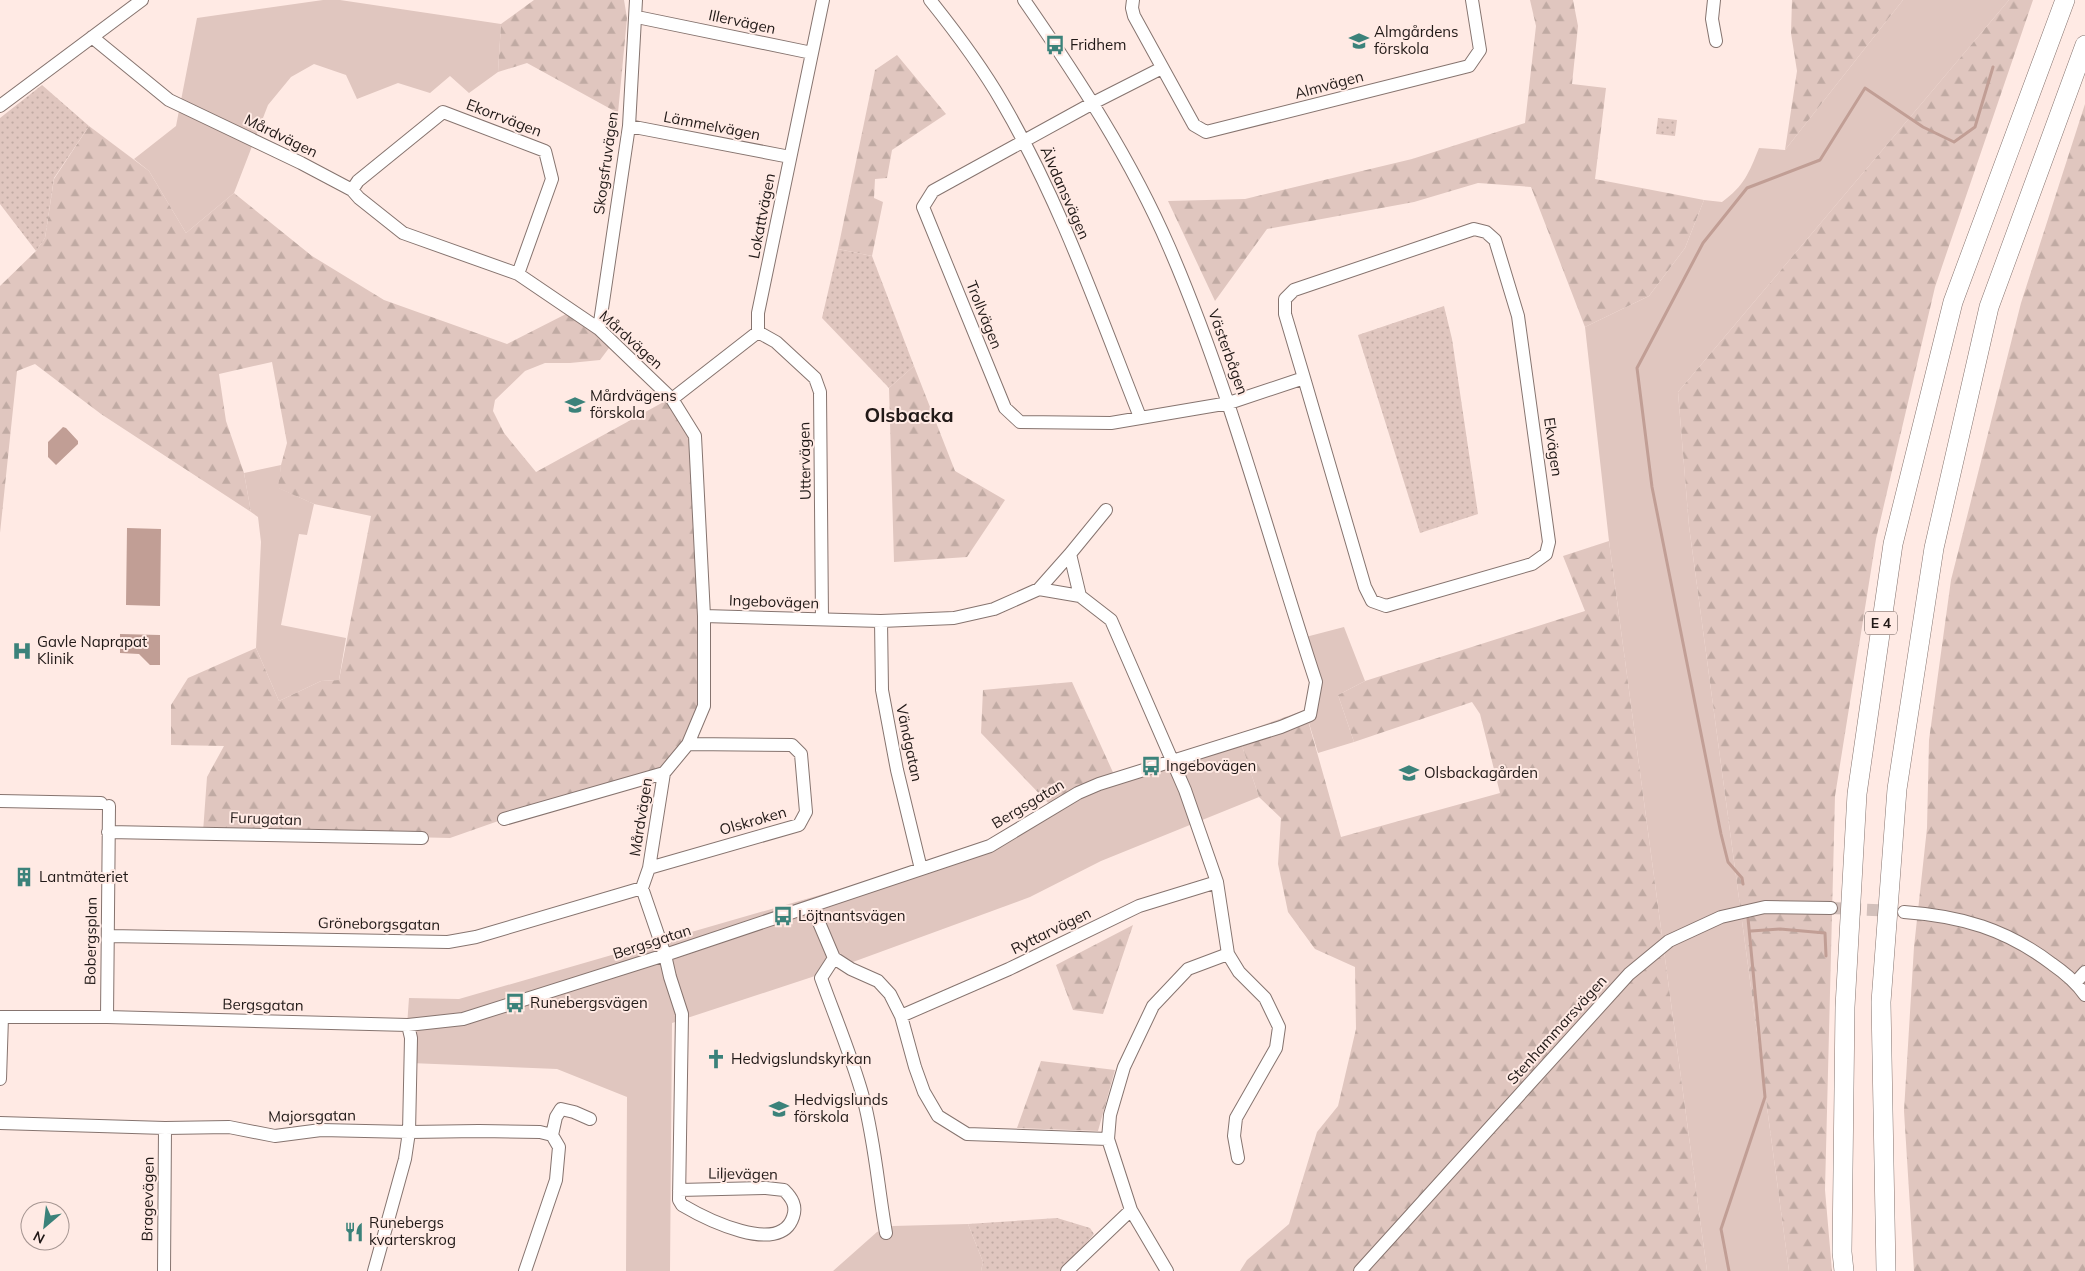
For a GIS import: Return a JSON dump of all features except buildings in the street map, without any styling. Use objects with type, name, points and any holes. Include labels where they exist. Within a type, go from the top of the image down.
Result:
[{"type":"highway","name":"E 4","points":[[1844,1271],[1842,1242],[1844,1007],[1857,794],[1893,544],[1953,302],[2065,0]]},
{"type":"highway","points":[[1886,1271],[1881,1002],[1897,789],[1934,548],[1989,307],[2085,45]]},
{"type":"street","points":[[0,106],[142,0]]},
{"type":"street","name":"Skogsfruvägen","points":[[599,329],[629,126],[637,17],[636,0]]},
{"type":"street","name":"Lokattvägen","points":[[758,332],[758,313],[823,0]]},
{"type":"street","name":"Älvdansvägen","points":[[930,0],[1001,100],[1024,141],[1061,220],[1140,417]]},
{"type":"street","name":"Västerbågen","points":[[1024,0],[1093,103],[1128,162],[1169,245],[1203,328],[1229,403],[1316,682],[1310,715],[1281,727]]},
{"type":"street","name":"Almvägen","points":[[1133,0],[1134,16],[1162,68],[1194,125],[1206,132],[1469,66],[1480,50],[1472,0]]},
{"type":"street","points":[[1714,0],[1712,19],[1716,41]]},
{"type":"street","name":"Illervägen","points":[[637,17],[812,53]]},
{"type":"street","name":"Mårdvägen","points":[[92,37],[168,100],[301,163],[352,190],[359,198],[403,233],[518,274],[599,329],[672,399],[695,436],[704,616],[704,706],[688,744],[664,774],[649,868],[642,888]]},
{"type":"street","points":[[1093,103],[1162,68]]},
{"type":"street","name":"Trollvägen","points":[[1093,103],[933,191],[923,207],[1004,408],[1020,422],[1111,422],[1229,403]]},
{"type":"street","name":"Ekorrvägen","points":[[352,190],[358,181],[443,112],[545,151],[552,179],[518,274]]},
{"type":"street","name":"Lämmelvägen","points":[[629,126],[790,157]]},
{"type":"street","name":"Ekvägen","points":[[1474,229],[1486,232],[1494,240],[1518,316],[1549,542],[1546,554],[1532,564],[1386,606],[1372,601],[1365,587],[1304,378],[1284,314],[1285,299],[1294,290],[1474,229]]},
{"type":"street","points":[[672,399],[758,332]]},
{"type":"street","name":"Uttervägen","points":[[758,332],[776,342],[815,378],[820,392],[822,620]]},
{"type":"street","points":[[1229,403],[1304,378]]},
{"type":"street","points":[[1039,590],[1106,510]]},
{"type":"street","points":[[1070,554],[1080,596]]},
{"type":"street","points":[[1039,590],[1080,596],[1111,620],[1185,790],[1217,882],[1228,954],[1239,972],[1265,998],[1279,1027],[1276,1048],[1236,1118],[1234,1136],[1238,1158]]},
{"type":"street","name":"Ingebovägen","points":[[704,616],[881,621],[954,618],[994,610],[1039,590]]},
{"type":"street","name":"Vändgatan","points":[[881,621],[882,690],[897,770],[922,869]]},
{"type":"street","name":"Bergsgatan","points":[[1,1017],[107,1017],[408,1025],[463,1019],[665,955],[990,846],[1078,793],[1099,784],[1281,727]]},
{"type":"street","name":"Olskroken","points":[[649,868],[799,825],[806,812],[801,754],[792,744],[688,744]]},
{"type":"street","points":[[504,819],[664,774]]},
{"type":"street","name":"Bobergsplan","points":[[0,801],[105,804],[108,832],[107,1017]]},
{"type":"street","name":"Furugatan","points":[[108,832],[422,838]]},
{"type":"street","name":"Ryttarvägen","points":[[901,1016],[1008,969],[1139,906],[1217,882]]},
{"type":"street","points":[[642,888],[665,955]]},
{"type":"street","name":"Gröneborgsgatan","points":[[108,936],[448,942],[476,937],[642,888]]},
{"type":"street","points":[[812,906],[834,958],[851,969],[878,981],[890,994],[901,1016],[924,1092],[938,1116],[967,1134],[1108,1139]]},
{"type":"street","name":"Stenhammarsvägen","points":[[1360,1271],[1629,974],[1669,941],[1721,917],[1765,907],[1831,908]]},
{"type":"street","points":[[1904,912],[1935,914],[1965,920],[2006,935],[2034,951],[2076,982],[2085,995]]},
{"type":"street","points":[[1167,1271],[1131,1210],[1108,1139],[1110,1115],[1124,1067],[1153,1006],[1188,969],[1228,954]]},
{"type":"street","name":"Liljevägen","points":[[665,955],[682,1014],[679,1200],[682,1205],[717,1224],[735,1230],[763,1234],[782,1232],[791,1224],[795,1211],[792,1199],[784,1190],[766,1188],[680,1190]]},
{"type":"street","points":[[834,958],[821,978],[863,1096],[875,1151],[879,1194],[886,1233]]},
{"type":"street","points":[[2076,982],[2085,972]]},
{"type":"street","points":[[0,1079],[1,1017]]},
{"type":"street","points":[[374,1271],[405,1158],[410,1132],[411,1038],[408,1025]]},
{"type":"street","points":[[525,1271],[556,1180],[559,1147],[552,1135],[556,1117],[561,1110],[574,1112],[590,1119]]},
{"type":"street","name":"Majorsgatan","points":[[0,1123],[165,1128],[229,1127],[275,1136],[321,1130],[540,1132],[552,1135]]},
{"type":"street","name":"Bragevägen","points":[[164,1271],[165,1128]]},
{"type":"street","points":[[1068,1271],[1131,1210]]},
{"type":"green space","points":[[323,0],[340,0],[501,24],[498,72],[469,93],[450,76],[430,93],[398,83],[357,99],[346,75],[314,64],[291,77],[268,105],[234,193],[186,233],[149,171],[134,159],[176,126],[197,18]]},
{"type":"green space","points":[[534,0],[624,0],[627,18],[618,113],[527,63],[498,72],[501,24]]},
{"type":"green space","points":[[1530,0],[1573,0],[1578,26],[1572,84],[1606,88],[1595,179],[1704,200],[1685,248],[1649,296],[1585,327],[1531,187],[1478,183],[1414,202],[1267,229],[1215,301],[1168,201],[1245,199],[1412,159],[1525,123],[1536,26]]},
{"type":"green space","points":[[1792,0],[1903,0],[1785,150],[1797,71],[1791,33]]},
{"type":"green space","points":[[1903,0],[2009,0],[1678,392],[1689,526],[1789,1271],[1707,1271],[1609,541],[1585,327],[1649,296],[1685,248],[1704,200],[1722,202],[1736,190],[1749,172],[1759,148],[1785,150]]},
{"type":"green space","points":[[2009,0],[2033,0],[1935,287],[1876,539],[1835,796],[1825,1190],[1832,1271],[1789,1271],[1689,526],[1678,392]]},
{"type":"green space","points":[[897,55],[946,114],[892,150],[887,178],[875,179],[874,198],[883,202],[872,256],[838,249],[875,70]]},
{"type":"green space","points":[[42,85],[89,126],[54,178],[45,238],[36,251],[0,204],[0,118]]},
{"type":"green space","points":[[2085,104],[2085,1271],[1914,1271],[1904,1111],[1914,947],[1927,828],[1929,740],[1951,580],[2021,303]]},
{"type":"green space","points":[[1658,118],[1677,120],[1675,136],[1656,134]]},
{"type":"green space","points":[[89,126],[149,171],[186,233],[234,193],[312,256],[384,300],[507,344],[566,314],[612,344],[600,360],[545,363],[525,371],[495,400],[493,411],[504,433],[536,472],[669,399],[695,436],[704,706],[664,773],[504,819],[450,838],[203,832],[207,777],[224,746],[171,745],[171,705],[188,678],[256,648],[279,701],[321,681],[339,680],[371,516],[314,504],[278,488],[281,465],[287,443],[272,362],[219,374],[226,421],[244,473],[251,512],[101,414],[35,364],[17,371],[0,533],[0,286],[36,251],[45,238],[54,179]]},
{"type":"green space","points":[[838,249],[872,256],[914,366],[889,388],[822,318]]},
{"type":"green space","points":[[1444,306],[1452,339],[1478,514],[1420,533],[1358,335]]},
{"type":"green space","points":[[914,366],[955,471],[1005,500],[967,557],[894,562],[889,388]]},
{"type":"green space","points":[[281,465],[279,488],[314,504],[307,535],[299,534],[281,625],[346,638],[339,680],[321,681],[279,701],[256,648],[261,542],[258,517],[251,512],[244,473]]},
{"type":"green space","points":[[1609,541],[1707,1271],[1240,1271],[1247,1260],[1289,1224],[1317,1132],[1338,1106],[1356,1029],[1355,967],[1315,949],[1288,912],[1278,864],[1281,818],[1259,797],[1238,734],[1305,710],[1341,837],[1500,793],[1480,714],[1472,702],[1354,742],[1338,695],[1365,681],[1585,611],[1563,556]]},
{"type":"green space","points":[[1344,627],[1365,681],[1338,695],[1354,742],[1318,753],[1305,710],[1311,684],[1298,639]]},
{"type":"green space","points":[[1072,682],[1116,779],[1051,806],[981,733],[983,690]]},
{"type":"green space","points":[[1238,734],[1259,797],[1101,861],[1030,897],[812,977],[672,1023],[670,1271],[626,1271],[627,1097],[557,1069],[410,1063],[406,1040],[409,998],[459,999],[990,846],[1078,793]]},
{"type":"green space","points":[[1133,925],[1103,1014],[1073,1010],[1056,965]]},
{"type":"green space","points":[[1041,1061],[1115,1070],[1098,1131],[1017,1128]]},
{"type":"green space","points":[[1057,1218],[1090,1228],[1094,1234],[1063,1271],[981,1271],[983,1262],[968,1224]]},
{"type":"green space","points":[[968,1224],[983,1262],[981,1271],[833,1271],[877,1232],[893,1226]]},
{"type":"shaded area","points":[[63,427],[78,441],[78,444],[56,465],[48,457],[48,442]]},
{"type":"shaded area","points":[[127,528],[161,529],[160,606],[126,605]]},
{"type":"shaded area","points":[[120,634],[160,635],[160,665],[150,665],[139,654],[120,653]]},
{"type":"waterway","points":[[1743,884],[1742,878],[1728,862],[1721,834],[1652,487],[1637,368],[1703,243],[1747,188],[1820,160],[1865,88],[1923,127],[1954,142],[1975,127],[1993,67]]},
{"type":"waterway","points":[[1729,1271],[1721,1229],[1765,1097],[1748,918]]},
{"type":"waterway","points":[[1751,931],[1780,929],[1825,933],[1826,956]]},
{"type":"tunnel","points":[[1831,908],[1894,911]]},
{"type":"place","name":"Almgårdens förskola","points":[[1359,41]]},
{"type":"place","name":"Fridhem","points":[[1055,45]]},
{"type":"place","name":"Mårdvägens förskola","points":[[575,405]]},
{"type":"place","name":"Gavle Naprapat Klinik","points":[[22,651]]},
{"type":"place","name":"Ingebovägen","points":[[1151,766]]},
{"type":"place","name":"Olsbackagården","points":[[1409,773]]},
{"type":"place","name":"Lantmäteriet","points":[[24,877]]},
{"type":"place","name":"Löjtnantsvägen","points":[[783,916]]},
{"type":"place","name":"Runebergsvägen","points":[[515,1003]]},
{"type":"place","name":"Hedvigslundskyrkan","points":[[716,1059]]},
{"type":"place","name":"Hedvigslunds förskola","points":[[779,1109]]},
{"type":"place","name":"Runebergs kvarterskrog","points":[[354,1232]]},
{"type":"district","name":"Olsbacka","points":[[909,415]]}]
